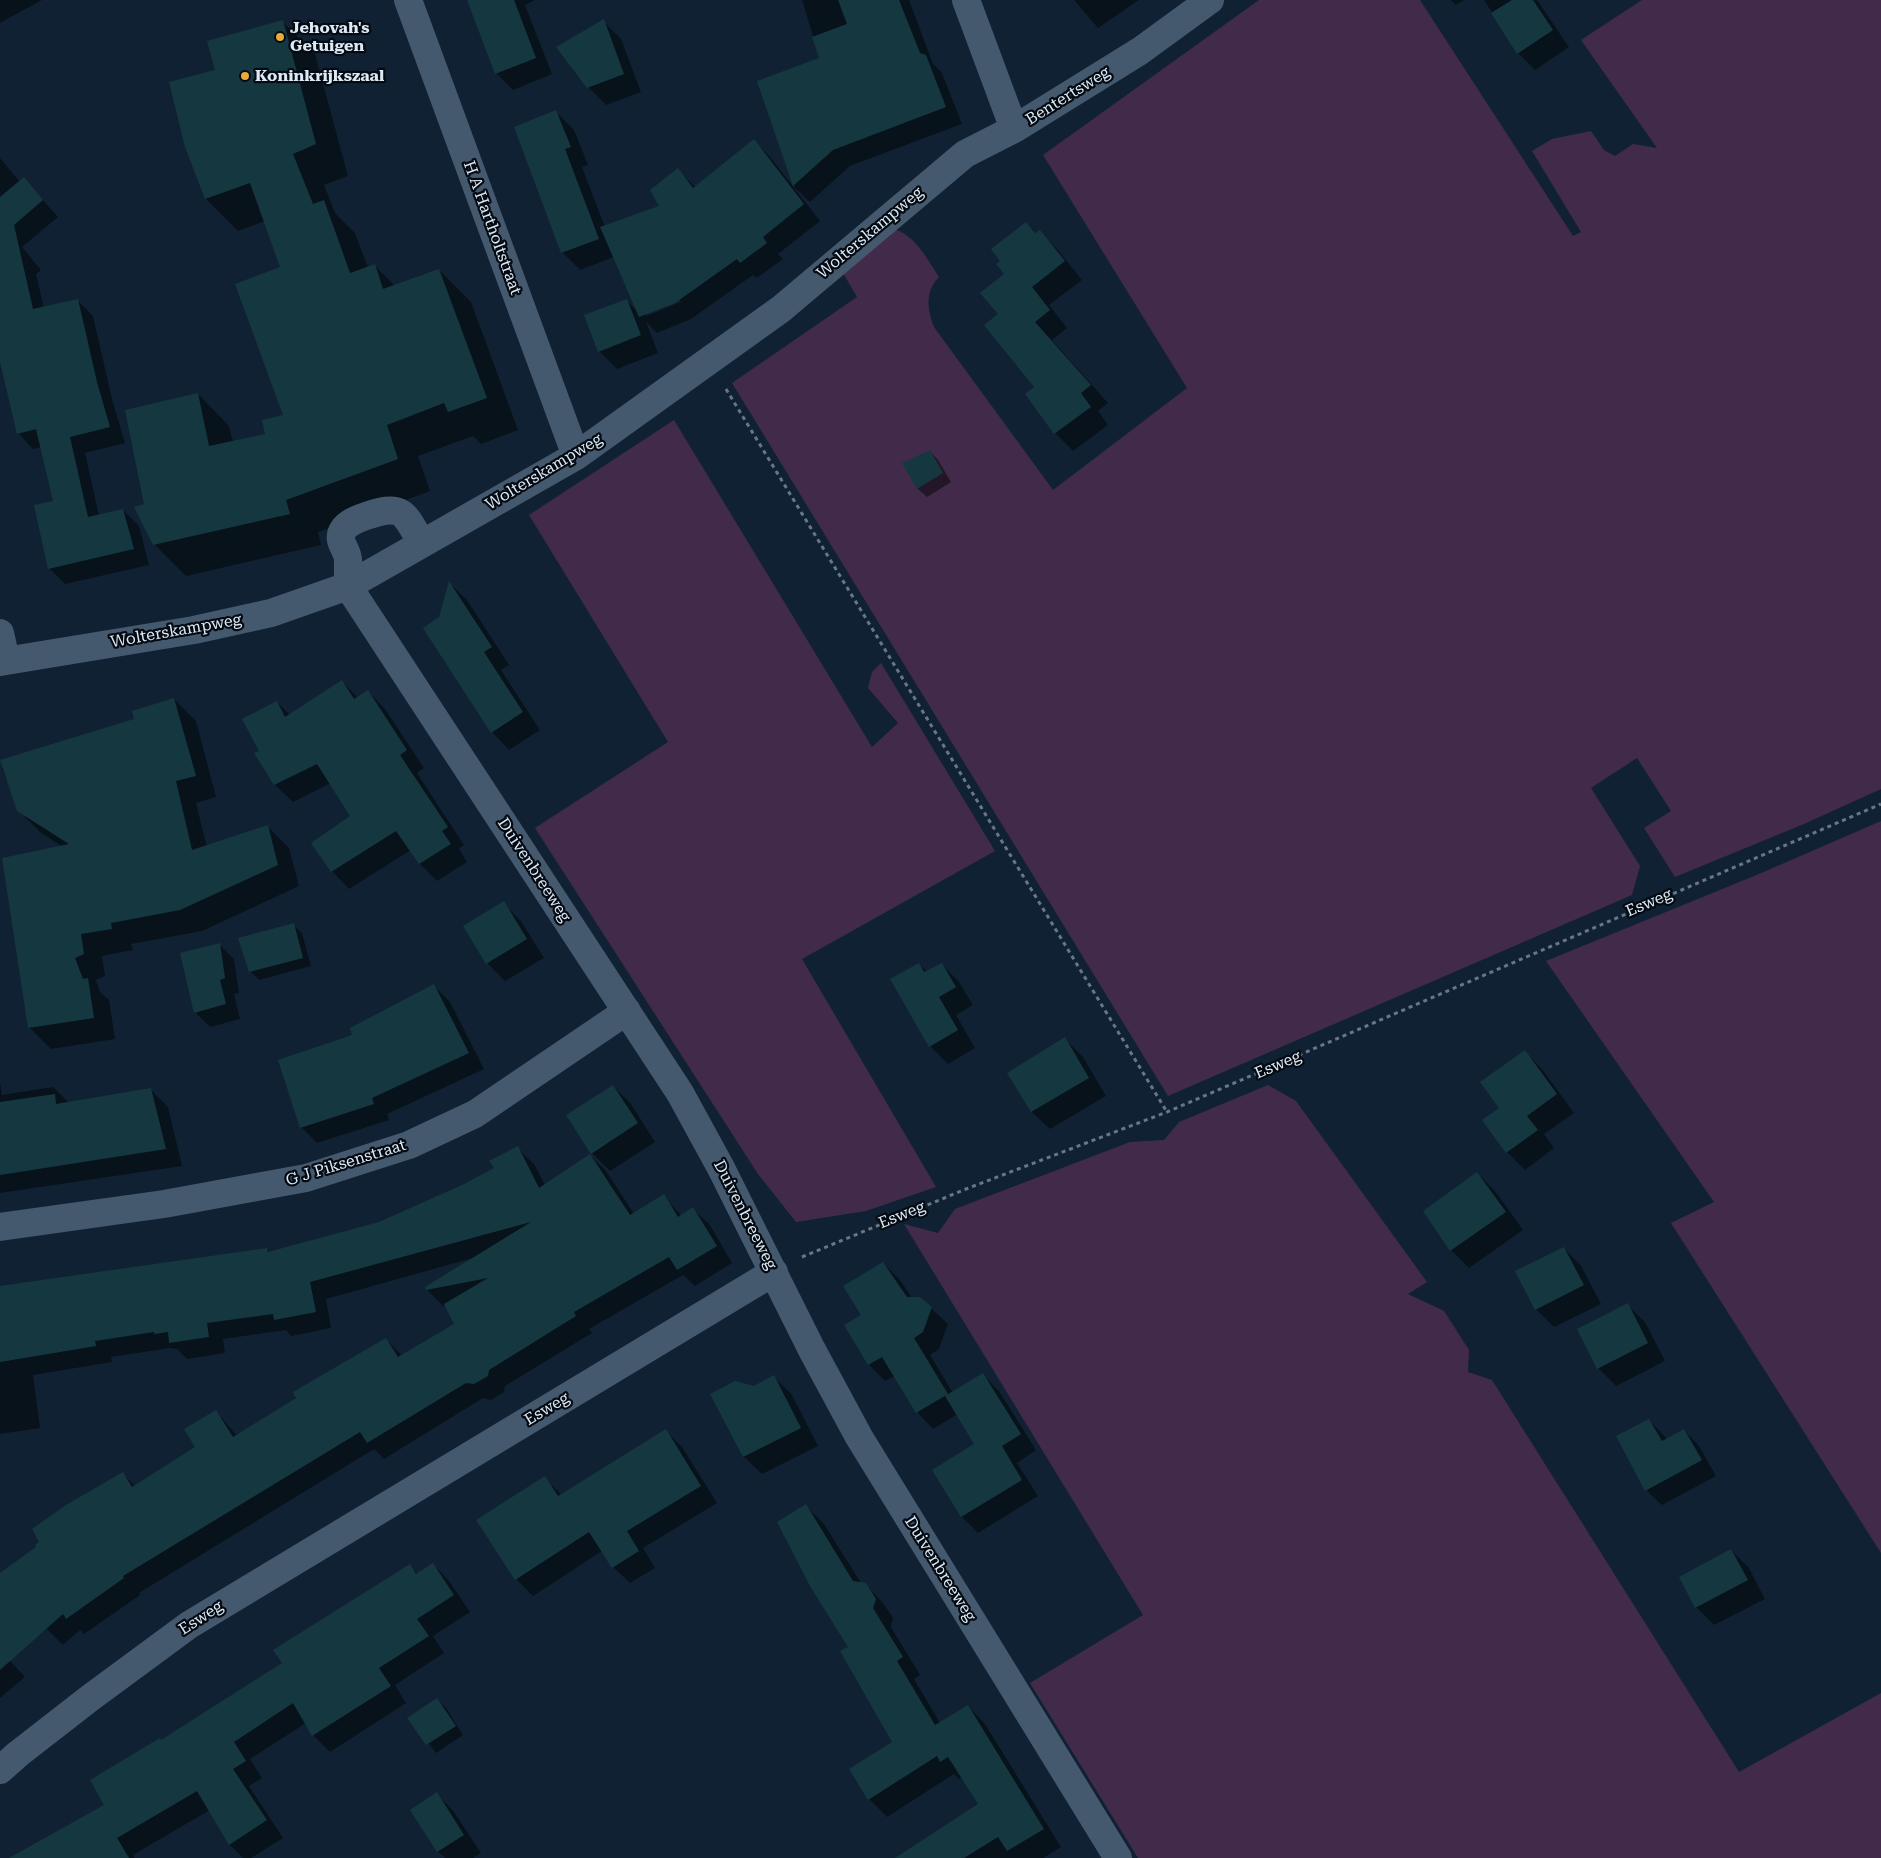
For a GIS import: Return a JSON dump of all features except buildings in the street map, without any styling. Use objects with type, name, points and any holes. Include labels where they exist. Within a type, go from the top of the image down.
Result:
[{"type":"street","name":"H A Hartholtstraat","points":[[408,0],[576,456]]},
{"type":"street","name":"Bentertsweg","points":[[966,0],[1014,130],[1140,51],[1210,0]]},
{"type":"street","name":"Wolterskampweg","points":[[3,661],[213,626],[271,613],[348,586],[576,456],[781,309],[965,154],[1014,130]]},
{"type":"street","points":[[348,586],[348,556],[340,542],[342,530],[352,521],[386,509],[396,510],[406,517],[422,544]]},
{"type":"street","name":"Duivenbreeweg","points":[[348,586],[680,1094],[859,1437],[1118,1858]]},
{"type":"street","points":[[0,633],[3,661]]},
{"type":"street","name":"G J Piksenstraat","points":[[0,1227],[164,1204],[306,1178],[409,1145],[475,1114],[627,1011]]},
{"type":"street","name":"Esweg","points":[[0,1770],[90,1698],[189,1625],[774,1272]]},
{"type":"path","points":[[724,386],[1167,1112]]},
{"type":"path","name":"Esweg","points":[[774,1272],[818,1249],[1167,1112],[1881,804]]},
{"type":"shaded area","points":[[1259,0],[1420,0],[1573,236],[1581,232],[1532,151],[1552,139],[1591,131],[1604,150],[1615,156],[1633,144],[1657,148],[1581,40],[1642,0],[1881,0],[1881,789],[1804,824],[1675,877],[1644,828],[1671,811],[1637,758],[1591,788],[1640,866],[1632,895],[1168,1096],[732,383],[857,297],[843,273],[894,229],[902,232],[915,243],[939,277],[934,282],[929,294],[930,314],[934,327],[1053,490],[1187,388],[1043,155]]},
{"type":"shaded area","points":[[674,420],[872,747],[898,723],[868,688],[872,672],[881,663],[995,851],[802,959],[936,1187],[866,1211],[796,1222],[758,1174],[535,828],[668,742],[529,515]]},
{"type":"shaded area","points":[[1881,821],[1881,1553],[1671,1223],[1714,1202],[1546,961],[1759,874]]},
{"type":"shaded area","points":[[1268,1085],[1296,1101],[1427,1282],[1408,1294],[1444,1311],[1469,1350],[1468,1372],[1492,1380],[1739,1772],[1881,1693],[1881,1858],[1138,1858],[1030,1683],[1143,1615],[904,1224],[938,1233],[955,1209],[1130,1142],[1164,1140],[1179,1122]]},
{"type":"place","name":"Jehovah's Getuigen","points":[[280,37]]},
{"type":"place","name":"Koninkrijkszaal","points":[[245,76]]}]
